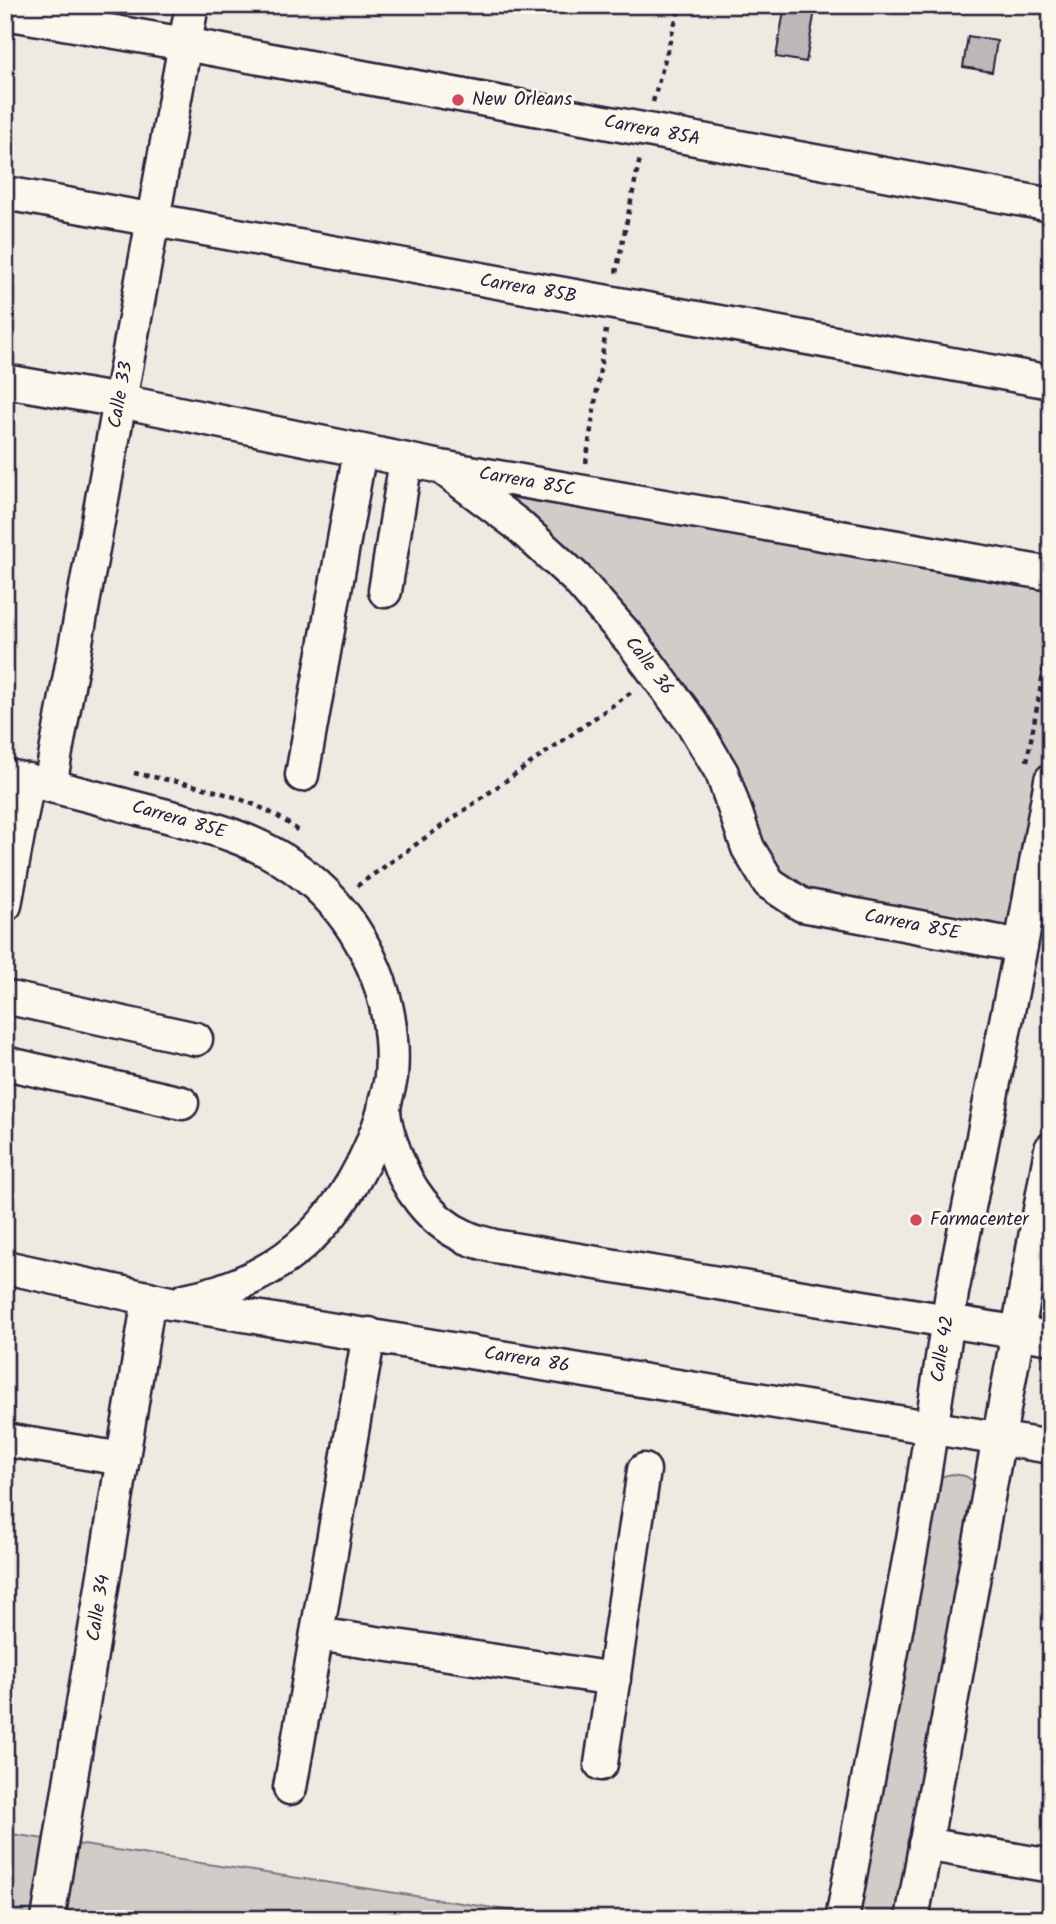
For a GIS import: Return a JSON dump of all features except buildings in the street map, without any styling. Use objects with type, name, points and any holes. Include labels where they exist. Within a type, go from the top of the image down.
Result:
[{"type":"street","name":"Calle 33","points":[[5,905],[28,780],[120,401],[192,5]]},
{"type":"street","name":"Carrera 85A","points":[[5,13],[1051,205]]},
{"type":"street","name":"Carrera 85B","points":[[5,193],[153,222],[1051,382]]},
{"type":"street","name":"Carrera 85C","points":[[5,381],[120,401],[441,467],[1051,574]]},
{"type":"street","points":[[302,775],[360,451]]},
{"type":"street","points":[[385,591],[406,460]]},
{"type":"street","name":"Calle 36","points":[[441,467],[517,524],[576,578],[633,643],[693,724],[722,773],[748,848],[769,883],[802,905]]},
{"type":"street","name":"Calle 42","points":[[842,1919],[921,1496],[947,1320],[1021,946],[1039,773]]},
{"type":"street","name":"Carrera 85E","points":[[28,780],[221,830],[272,852],[309,878],[348,889]]},
{"type":"street","points":[[159,1301],[207,1296],[243,1282],[277,1264],[307,1240],[333,1213],[356,1181],[373,1147],[391,1075],[391,1037],[385,1001],[373,966],[356,933],[348,889]]},
{"type":"street","name":"Carrera 85E","points":[[802,905],[1021,946]]},
{"type":"street","points":[[5,997],[196,1039]]},
{"type":"street","points":[[5,1063],[182,1103]]},
{"type":"street","points":[[384,1111],[387,1131],[412,1191],[435,1217],[462,1236],[494,1246],[1051,1338]]},
{"type":"street","points":[[912,1919],[1051,1149]]},
{"type":"street","name":"Carrera 86","points":[[5,1267],[159,1301],[1051,1447]]},
{"type":"street","name":"Calle 34","points":[[48,1919],[123,1459],[159,1301]]},
{"type":"street","points":[[290,1788],[369,1334]]},
{"type":"street","points":[[5,1440],[123,1459]]},
{"type":"street","points":[[601,1764],[644,1470]]},
{"type":"street","points":[[317,1634],[614,1679]]},
{"type":"street","points":[[925,1844],[1051,1866]]},
{"type":"path","points":[[582,492],[610,303],[646,130],[680,5]]},
{"type":"path","points":[[1039,773],[1051,631]]},
{"type":"path","points":[[348,889],[656,674]]},
{"type":"path","points":[[133,773],[249,801],[290,823],[309,839]]},
{"type":"path","points":[[348,889],[366,896]]},
{"type":"shaded area","points":[[441,467],[1051,574],[1051,780],[1021,946],[769,883],[633,643]]},
{"type":"shaded area","points":[[952,1474],[965,1476],[977,1483],[912,1919],[842,1919],[939,1477]]},
{"type":"shaded area","points":[[5,1833],[565,1919],[5,1919]]},
{"type":"place","name":"New Orleans","points":[[458,100]]},
{"type":"place","name":"Farmacenter","points":[[916,1220]]}]
